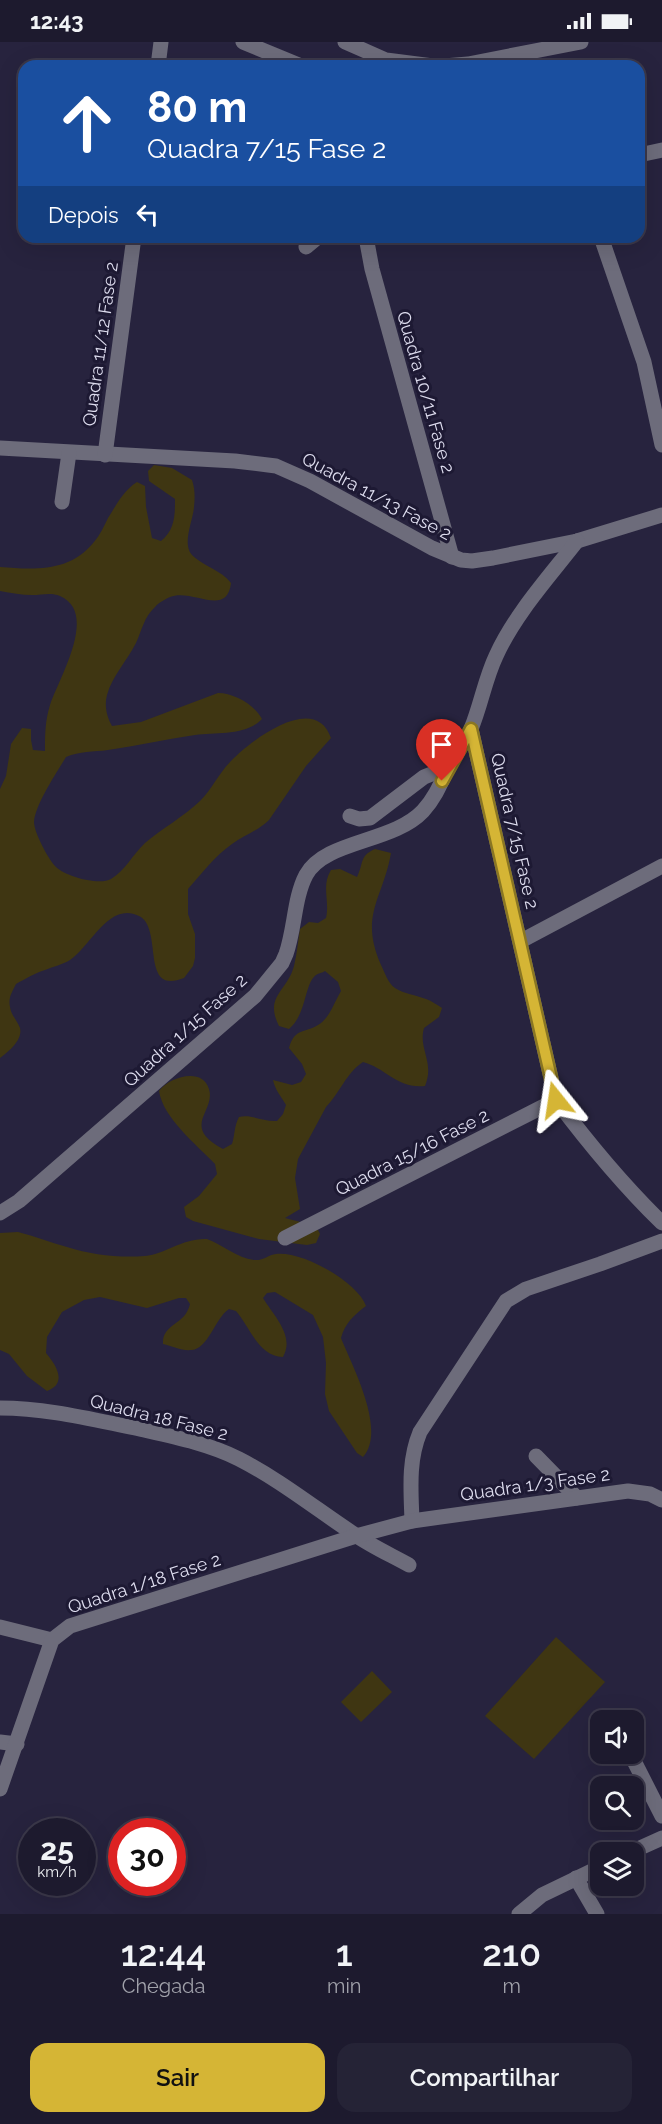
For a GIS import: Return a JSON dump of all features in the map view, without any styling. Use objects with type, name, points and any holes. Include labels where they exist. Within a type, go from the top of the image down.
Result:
[{"type":"street","points":[[159,60],[161,42]]},
{"type":"street","points":[[243,42],[286,60]]},
{"type":"street","points":[[345,42],[386,60]]},
{"type":"street","points":[[489,60],[581,42]]},
{"type":"street","points":[[645,154],[662,150]]},
{"type":"street","name":"Quadra 11/12 Fase 2","points":[[105,455],[133,243]]},
{"type":"street","name":"Quadra 10/11 Fase 2","points":[[367,243],[372,269],[452,557]]},
{"type":"street","points":[[603,243],[644,362],[662,445]]},
{"type":"street","name":"Quadra 11/13 Fase 2","points":[[0,448],[235,461],[276,466],[310,481],[452,557]]},
{"type":"street","points":[[62,502],[69,453]]},
{"type":"street","points":[[452,557],[472,561],[493,558],[577,541],[662,515]]},
{"type":"street","name":"Quadra 1/15 Fase 2","points":[[0,1213],[28,1193],[255,996],[282,963],[300,888],[316,862],[338,850],[385,835],[407,824],[423,812],[436,795],[471,729],[484,687],[504,640],[530,601],[577,541]]},
{"type":"street","name":"Quadra 7/15 Fase 2","points":[[471,729],[556,1100]]},
{"type":"street","points":[[350,816],[359,819],[370,818],[424,777],[449,767]]},
{"type":"street","points":[[521,941],[662,866]]},
{"type":"street","points":[[556,1100],[592,1148],[632,1194],[662,1223]]},
{"type":"street","name":"Quadra 15/16 Fase 2","points":[[285,1238],[556,1100]]},
{"type":"street","points":[[412,1521],[412,1454],[420,1432],[506,1301],[526,1289],[662,1241]]},
{"type":"street","name":"Quadra 18 Fase 2","points":[[0,1408],[30,1408],[56,1412],[171,1436],[212,1448],[238,1458],[273,1478],[357,1536],[409,1565]]},
{"type":"street","points":[[536,1456],[577,1498]]},
{"type":"street","name":"Quadra 1/3 Fase 2","points":[[357,1536],[412,1521],[634,1491],[650,1494],[662,1500]]},
{"type":"street","name":"Quadra 1/18 Fase 2","points":[[52,1640],[70,1626],[357,1536]]},
{"type":"street","points":[[0,1628],[52,1640],[0,1789]]},
{"type":"street","points":[[0,1742],[17,1744]]},
{"type":"street","points":[[635,1764],[662,1816]]},
{"type":"street","points":[[644,1846],[662,1838]]},
{"type":"street","points":[[519,1914],[542,1895],[590,1872]]},
{"type":"street","points":[[576,1878],[597,1914]]},
{"type":"shaded area","points":[[154,465],[172,468],[192,480],[195,500],[188,546],[193,556],[223,575],[231,583],[223,599],[207,600],[179,595],[164,600],[151,611],[136,643],[109,688],[106,711],[110,723],[112,726],[141,722],[218,693],[231,695],[243,701],[262,719],[240,731],[204,734],[66,757],[42,798],[35,815],[34,822],[39,839],[49,858],[56,867],[74,877],[91,881],[111,879],[121,872],[145,843],[200,801],[231,761],[252,742],[282,724],[297,719],[311,719],[323,725],[331,738],[306,766],[269,820],[226,849],[188,889],[188,914],[195,934],[195,958],[193,966],[184,978],[170,981],[162,978],[157,969],[146,923],[139,916],[128,913],[119,915],[101,927],[70,960],[16,984],[10,1004],[20,1028],[19,1037],[0,1058],[0,789],[6,776],[11,744],[22,728],[31,729],[33,750],[45,751],[48,711],[73,647],[76,616],[71,604],[57,595],[24,595],[0,591],[0,567],[26,569],[51,567],[74,559],[94,542],[121,498],[137,482],[145,486],[146,507],[152,538],[161,541],[172,527],[175,499],[149,481],[148,471]]},
{"type":"shaded area","points":[[375,849],[391,853],[372,920],[375,948],[381,965],[395,988],[428,1000],[442,1008],[439,1017],[424,1028],[423,1043],[428,1070],[425,1086],[415,1086],[399,1081],[363,1062],[352,1072],[326,1107],[298,1159],[295,1178],[300,1209],[285,1218],[316,1226],[320,1234],[316,1243],[307,1245],[259,1239],[193,1221],[186,1217],[184,1207],[199,1196],[217,1174],[215,1164],[174,1121],[159,1091],[163,1086],[185,1076],[200,1078],[205,1082],[210,1097],[202,1119],[202,1126],[210,1141],[223,1149],[232,1144],[239,1117],[248,1116],[277,1121],[286,1105],[273,1080],[292,1085],[301,1082],[306,1074],[302,1064],[289,1048],[292,1041],[298,1033],[324,1020],[341,991],[338,982],[325,971],[317,974],[309,985],[295,1023],[289,1029],[279,1026],[275,1016],[275,1001],[291,975],[300,929],[309,922],[318,923],[326,918],[326,888],[331,870],[340,869],[357,877],[364,857]]},
{"type":"shaded area","points":[[18,1232],[86,1252],[125,1257],[153,1255],[190,1241],[207,1239],[248,1259],[260,1260],[276,1254],[300,1257],[340,1278],[361,1296],[366,1306],[350,1320],[341,1338],[359,1381],[369,1415],[371,1431],[369,1445],[363,1457],[357,1453],[329,1411],[325,1394],[326,1363],[323,1337],[313,1315],[275,1292],[267,1293],[263,1298],[285,1334],[286,1349],[283,1357],[267,1352],[255,1340],[236,1311],[229,1309],[224,1313],[202,1345],[197,1349],[188,1350],[163,1344],[166,1332],[184,1317],[187,1311],[190,1304],[186,1298],[147,1308],[100,1297],[84,1300],[62,1312],[47,1337],[46,1353],[56,1368],[59,1379],[53,1388],[47,1391],[27,1376],[9,1354],[0,1350],[0,1233]]},
{"type":"shaded area","points":[[556,1637],[605,1682],[534,1759],[485,1716]]},
{"type":"shaded area","points":[[372,1671],[392,1692],[361,1722],[341,1702]]},
{"type":"route","points":[[442,781],[471,729],[556,1100]]}]
